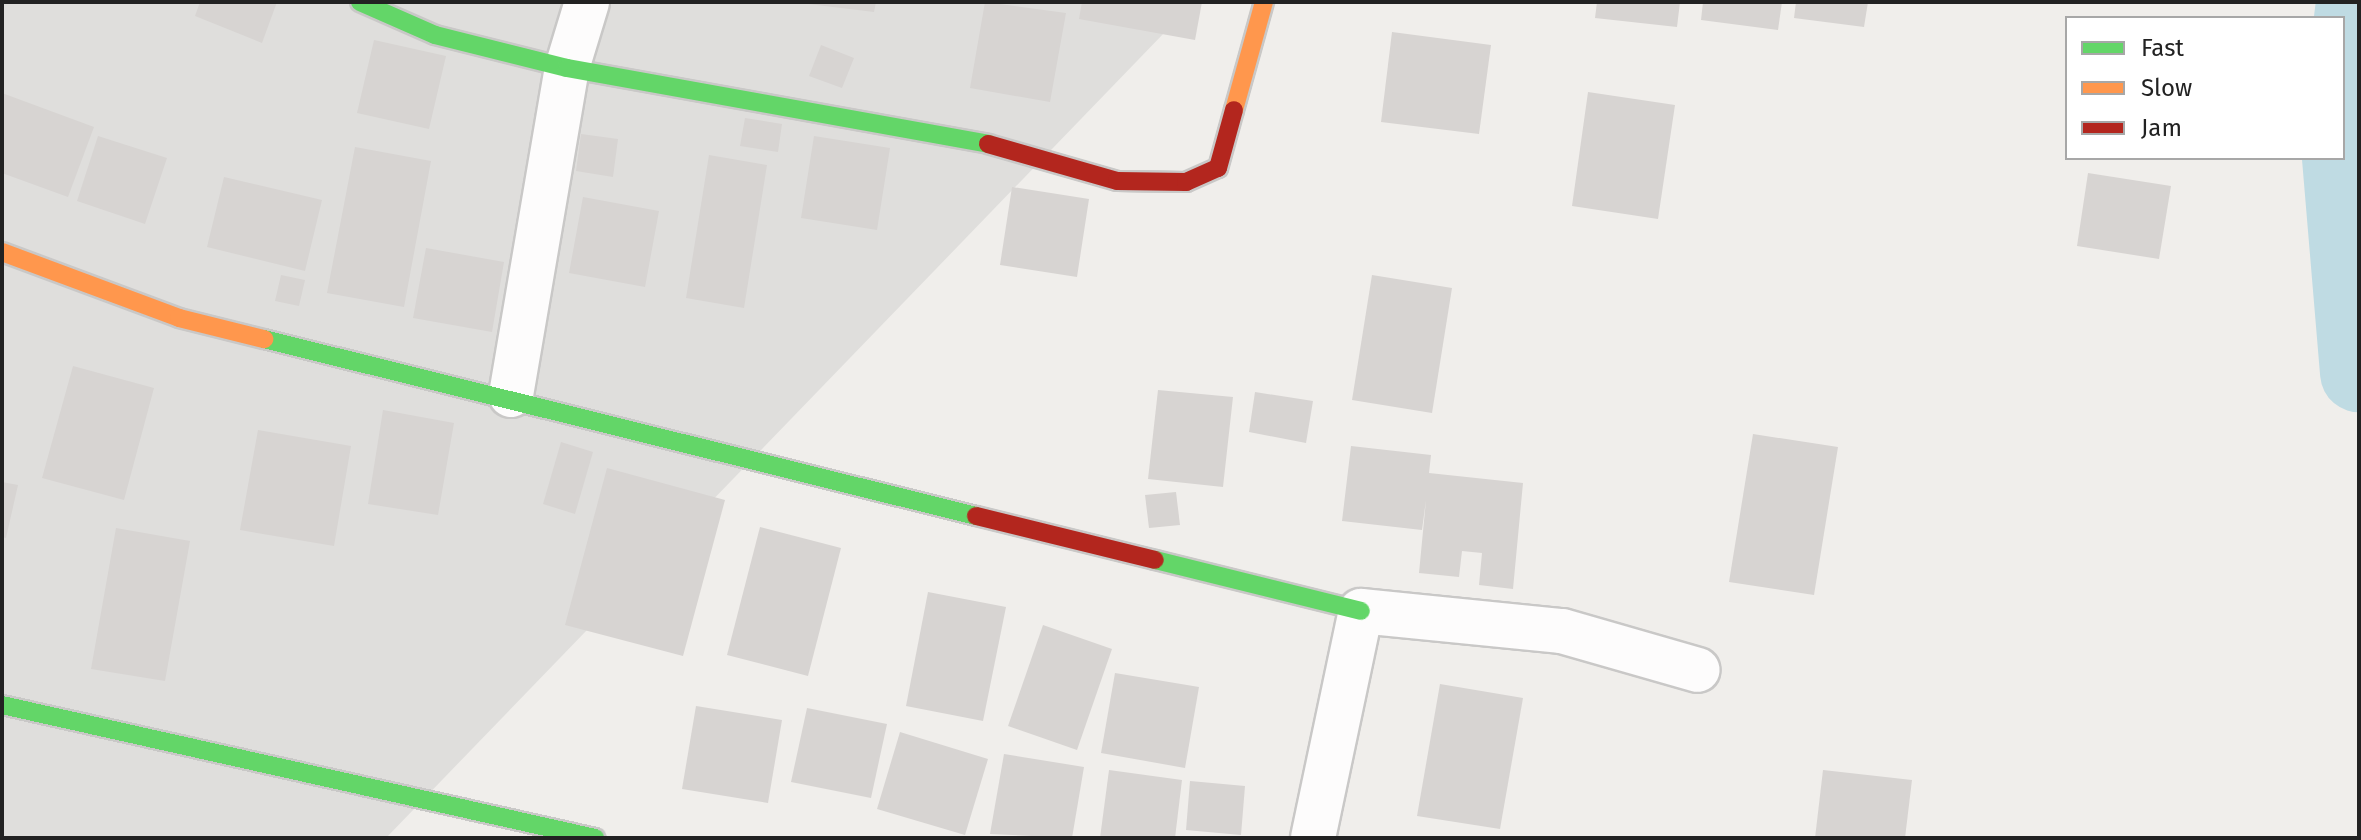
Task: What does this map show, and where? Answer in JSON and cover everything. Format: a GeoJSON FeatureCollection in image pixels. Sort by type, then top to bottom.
{"type":"FeatureCollection","features":[{"type":"Feature","properties":{"kind":"street"},"geometry":{"type":"LineString","coordinates":[[360,2],[435,35],[567,68],[958,135],[1117,181],[1186,182],[1218,168],[1264,2]]}},
{"type":"Feature","properties":{"kind":"street"},"geometry":{"type":"LineString","coordinates":[[511,395],[567,68],[587,2]]}},
{"type":"Feature","properties":{"kind":"street"},"geometry":{"type":"LineString","coordinates":[[2,252],[179,318],[511,395],[1361,611],[1562,631],[1698,670]]}},
{"type":"Feature","properties":{"kind":"street"},"geometry":{"type":"LineString","coordinates":[[1313,838],[1361,611]]}},
{"type":"Feature","properties":{"kind":"street"},"geometry":{"type":"LineString","coordinates":[[2,705],[595,838]]}},
{"type":"Feature","properties":{"kind":"shaded area"},"geometry":{"type":"Polygon","coordinates":[[[2,2],[1194,2],[386,838],[2,838],[2,2]]]}},
{"type":"Feature","properties":{"kind":"building"},"geometry":{"type":"Polygon","coordinates":[[[200,2],[277,2],[262,43],[195,16],[200,2]]]}},
{"type":"Feature","properties":{"kind":"building"},"geometry":{"type":"Polygon","coordinates":[[[792,2],[876,2],[874,12],[792,2]]]}},
{"type":"Feature","properties":{"kind":"building"},"geometry":{"type":"Polygon","coordinates":[[[985,2],[1066,13],[1050,102],[970,88],[985,2]]]}},
{"type":"Feature","properties":{"kind":"building"},"geometry":{"type":"Polygon","coordinates":[[[1082,2],[1202,2],[1195,40],[1079,19],[1082,2]]]}},
{"type":"Feature","properties":{"kind":"building"},"geometry":{"type":"Polygon","coordinates":[[[1597,2],[1680,2],[1677,27],[1595,18],[1597,2]]]}},
{"type":"Feature","properties":{"kind":"building"},"geometry":{"type":"Polygon","coordinates":[[[1703,2],[1782,2],[1778,30],[1701,20],[1703,2]]]}},
{"type":"Feature","properties":{"kind":"building"},"geometry":{"type":"Polygon","coordinates":[[[1796,2],[1868,2],[1864,27],[1794,18],[1796,2]]]}},
{"type":"Feature","properties":{"kind":"building"},"geometry":{"type":"Polygon","coordinates":[[[1392,32],[1491,45],[1479,134],[1381,122],[1392,32]]]}},
{"type":"Feature","properties":{"kind":"building"},"geometry":{"type":"Polygon","coordinates":[[[374,40],[446,56],[429,129],[357,113],[374,40]]]}},
{"type":"Feature","properties":{"kind":"building"},"geometry":{"type":"Polygon","coordinates":[[[821,45],[854,58],[842,88],[809,76],[821,45]]]}},
{"type":"Feature","properties":{"kind":"building"},"geometry":{"type":"Polygon","coordinates":[[[1588,92],[1675,105],[1658,219],[1572,206],[1588,92]]]}},
{"type":"Feature","properties":{"kind":"building"},"geometry":{"type":"Polygon","coordinates":[[[2,93],[94,127],[68,197],[2,173],[2,93]]]}},
{"type":"Feature","properties":{"kind":"building"},"geometry":{"type":"Polygon","coordinates":[[[745,118],[782,124],[778,152],[740,146],[745,118]]]}},
{"type":"Feature","properties":{"kind":"building"},"geometry":{"type":"Polygon","coordinates":[[[581,134],[618,139],[613,177],[576,171],[581,134]]]}},
{"type":"Feature","properties":{"kind":"building"},"geometry":{"type":"Polygon","coordinates":[[[98,136],[167,158],[145,224],[77,201],[98,136]]]}},
{"type":"Feature","properties":{"kind":"building"},"geometry":{"type":"Polygon","coordinates":[[[814,136],[890,148],[877,230],[801,218],[814,136]]]}},
{"type":"Feature","properties":{"kind":"building"},"geometry":{"type":"Polygon","coordinates":[[[355,147],[431,161],[404,307],[327,293],[355,147]]]}},
{"type":"Feature","properties":{"kind":"building"},"geometry":{"type":"Polygon","coordinates":[[[709,155],[767,165],[744,308],[686,298],[709,155]]]}},
{"type":"Feature","properties":{"kind":"building"},"geometry":{"type":"Polygon","coordinates":[[[2088,173],[2171,186],[2159,259],[2077,246],[2088,173]]]}},
{"type":"Feature","properties":{"kind":"building"},"geometry":{"type":"Polygon","coordinates":[[[224,177],[322,200],[305,271],[207,247],[224,177]]]}},
{"type":"Feature","properties":{"kind":"building"},"geometry":{"type":"Polygon","coordinates":[[[1012,187],[1089,199],[1077,277],[1000,265],[1012,187]]]}},
{"type":"Feature","properties":{"kind":"building"},"geometry":{"type":"Polygon","coordinates":[[[583,197],[659,211],[645,287],[569,273],[583,197]]]}},
{"type":"Feature","properties":{"kind":"building"},"geometry":{"type":"Polygon","coordinates":[[[426,248],[504,262],[492,332],[413,318],[426,248]]]}},
{"type":"Feature","properties":{"kind":"building"},"geometry":{"type":"Polygon","coordinates":[[[281,275],[305,280],[299,306],[275,301],[281,275]]]}},
{"type":"Feature","properties":{"kind":"building"},"geometry":{"type":"Polygon","coordinates":[[[1372,275],[1452,288],[1432,413],[1352,400],[1372,275]]]}},
{"type":"Feature","properties":{"kind":"building"},"geometry":{"type":"Polygon","coordinates":[[[73,366],[154,388],[124,500],[42,478],[73,366]]]}},
{"type":"Feature","properties":{"kind":"building"},"geometry":{"type":"Polygon","coordinates":[[[1158,390],[1233,397],[1223,487],[1148,479],[1158,390]]]}},
{"type":"Feature","properties":{"kind":"building"},"geometry":{"type":"Polygon","coordinates":[[[1255,392],[1313,401],[1306,443],[1249,432],[1255,392]]]}},
{"type":"Feature","properties":{"kind":"building"},"geometry":{"type":"Polygon","coordinates":[[[383,410],[454,423],[438,515],[368,504],[383,410]]]}},
{"type":"Feature","properties":{"kind":"building"},"geometry":{"type":"Polygon","coordinates":[[[258,430],[351,446],[334,546],[240,530],[258,430]]]}},
{"type":"Feature","properties":{"kind":"building"},"geometry":{"type":"Polygon","coordinates":[[[1753,434],[1838,447],[1814,595],[1729,582],[1753,434]]]}},
{"type":"Feature","properties":{"kind":"building"},"geometry":{"type":"Polygon","coordinates":[[[561,442],[593,452],[575,514],[543,504],[561,442]]]}},
{"type":"Feature","properties":{"kind":"building"},"geometry":{"type":"Polygon","coordinates":[[[1351,446],[1431,455],[1429,473],[1523,483],[1513,589],[1479,585],[1482,553],[1462,551],[1459,577],[1419,573],[1426,500],[1422,530],[1342,521],[1351,446]]]}},
{"type":"Feature","properties":{"kind":"building"},"geometry":{"type":"Polygon","coordinates":[[[607,468],[725,500],[683,656],[565,625],[607,468]]]}},
{"type":"Feature","properties":{"kind":"building"},"geometry":{"type":"Polygon","coordinates":[[[2,482],[18,485],[6,538],[2,537],[2,482]]]}},
{"type":"Feature","properties":{"kind":"building"},"geometry":{"type":"Polygon","coordinates":[[[1176,492],[1180,525],[1149,528],[1145,495],[1176,492]]]}},
{"type":"Feature","properties":{"kind":"building"},"geometry":{"type":"Polygon","coordinates":[[[760,527],[841,548],[808,676],[727,655],[760,527]]]}},
{"type":"Feature","properties":{"kind":"building"},"geometry":{"type":"Polygon","coordinates":[[[116,528],[190,541],[165,681],[91,669],[116,528]]]}},
{"type":"Feature","properties":{"kind":"building"},"geometry":{"type":"Polygon","coordinates":[[[928,592],[1006,607],[983,721],[906,706],[928,592]]]}},
{"type":"Feature","properties":{"kind":"building"},"geometry":{"type":"Polygon","coordinates":[[[1043,625],[1112,649],[1077,750],[1008,726],[1043,625]]]}},
{"type":"Feature","properties":{"kind":"building"},"geometry":{"type":"Polygon","coordinates":[[[1115,673],[1199,687],[1185,768],[1101,753],[1115,673]]]}},
{"type":"Feature","properties":{"kind":"building"},"geometry":{"type":"Polygon","coordinates":[[[1440,684],[1523,698],[1500,829],[1417,816],[1440,684]]]}},
{"type":"Feature","properties":{"kind":"building"},"geometry":{"type":"Polygon","coordinates":[[[696,706],[782,720],[768,803],[682,789],[696,706]]]}},
{"type":"Feature","properties":{"kind":"building"},"geometry":{"type":"Polygon","coordinates":[[[807,708],[887,724],[871,798],[791,782],[807,708]]]}},
{"type":"Feature","properties":{"kind":"building"},"geometry":{"type":"Polygon","coordinates":[[[900,732],[988,759],[965,835],[877,809],[900,732]]]}},
{"type":"Feature","properties":{"kind":"building"},"geometry":{"type":"Polygon","coordinates":[[[1004,754],[1084,767],[1072,838],[990,834],[1004,754]]]}},
{"type":"Feature","properties":{"kind":"building"},"geometry":{"type":"Polygon","coordinates":[[[1109,770],[1182,780],[1175,838],[1100,838],[1109,770]]]}},
{"type":"Feature","properties":{"kind":"building"},"geometry":{"type":"Polygon","coordinates":[[[1823,770],[1912,780],[1905,838],[1815,838],[1823,770]]]}},
{"type":"Feature","properties":{"kind":"building"},"geometry":{"type":"Polygon","coordinates":[[[1190,781],[1245,786],[1241,835],[1186,830],[1190,781]]]}},
{"type":"Feature","properties":{"kind":"waterway"},"geometry":{"type":"LineString","coordinates":[[2345,84],[2355,2]]}},
{"type":"Feature","properties":{"kind":"waterway"},"geometry":{"type":"LineString","coordinates":[[2341,160],[2359,373]]}},
{"type":"Feature","properties":{"kind":"traffic: fast"},"geometry":{"type":"LineString","coordinates":[[360,2],[435,35],[567,68],[988,144]]}},
{"type":"Feature","properties":{"kind":"traffic: fast"},"geometry":{"type":"LineString","coordinates":[[264,339],[976,516]]}},
{"type":"Feature","properties":{"kind":"traffic: fast"},"geometry":{"type":"LineString","coordinates":[[1155,560],[1361,611]]}},
{"type":"Feature","properties":{"kind":"traffic: fast"},"geometry":{"type":"LineString","coordinates":[[2,705],[595,838]]}},
{"type":"Feature","properties":{"kind":"traffic: slow"},"geometry":{"type":"LineString","coordinates":[[1234,110],[1264,2]]}},
{"type":"Feature","properties":{"kind":"traffic: slow"},"geometry":{"type":"LineString","coordinates":[[2,252],[179,318],[264,339]]}},
{"type":"Feature","properties":{"kind":"traffic: jam"},"geometry":{"type":"LineString","coordinates":[[988,144],[1117,181],[1186,182],[1218,168],[1234,110]]}},
{"type":"Feature","properties":{"kind":"traffic: jam"},"geometry":{"type":"LineString","coordinates":[[976,516],[1155,560]]}}]}
